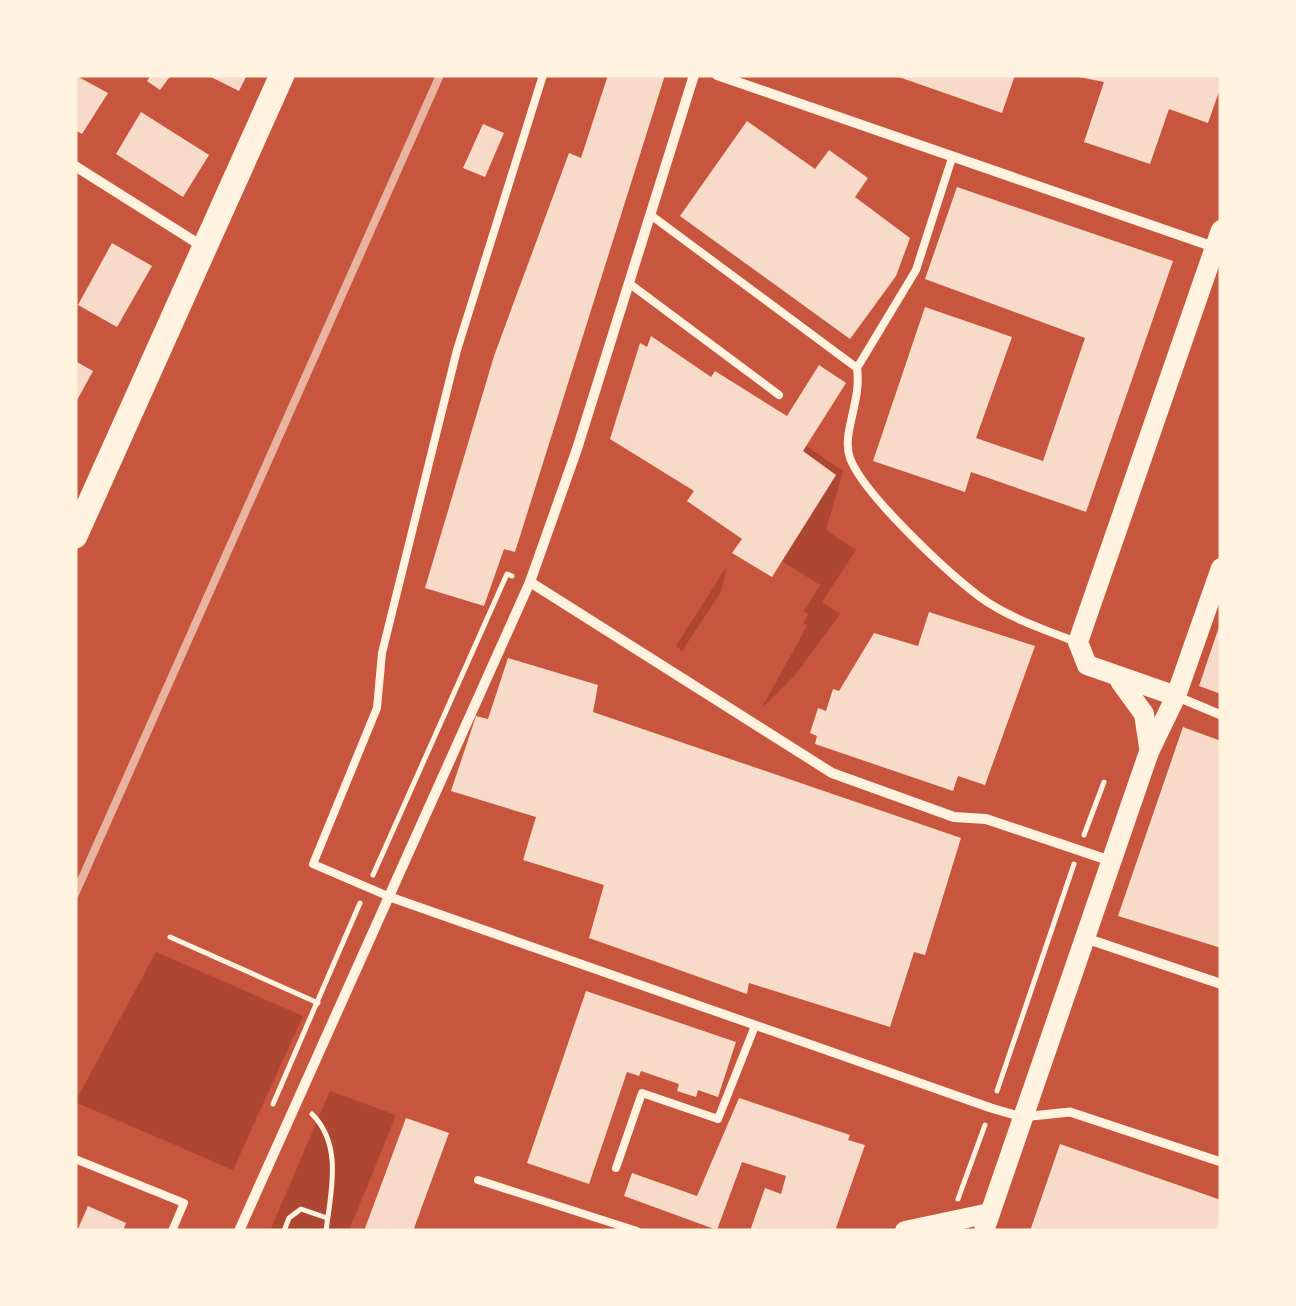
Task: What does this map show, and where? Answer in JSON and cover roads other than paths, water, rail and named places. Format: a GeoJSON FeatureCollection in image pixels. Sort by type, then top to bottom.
{"type":"FeatureCollection","features":[{"type":"Feature","properties":{"kind":"main road"},"geometry":{"type":"LineString","coordinates":[[77,524],[282,75]]}},
{"type":"Feature","properties":{"kind":"main road"},"geometry":{"type":"LineString","coordinates":[[1176,696],[1086,665],[1078,642],[1219,242]]}},
{"type":"Feature","properties":{"kind":"main road"},"geometry":{"type":"LineString","coordinates":[[905,1231],[987,1222],[1149,752],[1176,696],[1221,568]]}},
{"type":"Feature","properties":{"kind":"main road"},"geometry":{"type":"LineString","coordinates":[[1114,676],[1144,714],[1149,752]]}},
{"type":"Feature","properties":{"kind":"street"},"geometry":{"type":"LineString","coordinates":[[239,1231],[530,582],[652,216],[694,75]]}},
{"type":"Feature","properties":{"kind":"street"},"geometry":{"type":"LineString","coordinates":[[717,75],[952,158],[1219,242]]}},
{"type":"Feature","properties":{"kind":"street"},"geometry":{"type":"LineString","coordinates":[[75,166],[205,248]]}},
{"type":"Feature","properties":{"kind":"street"},"geometry":{"type":"LineString","coordinates":[[530,582],[812,761],[864,786],[954,817],[986,819],[1111,861]]}},
{"type":"Feature","properties":{"kind":"street"},"geometry":{"type":"LineString","coordinates":[[1176,696],[1221,714]]}},
{"type":"Feature","properties":{"kind":"street"},"geometry":{"type":"LineString","coordinates":[[390,897],[991,1108],[1022,1117],[1070,1112],[1221,1162]]}},
{"type":"Feature","properties":{"kind":"street"},"geometry":{"type":"LineString","coordinates":[[1084,938],[1221,984]]}},
{"type":"Feature","properties":{"kind":"lane"},"geometry":{"type":"LineString","coordinates":[[390,897],[312,864],[378,708],[382,653],[457,350],[543,75]]}},
{"type":"Feature","properties":{"kind":"lane"},"geometry":{"type":"LineString","coordinates":[[952,158],[916,270],[858,368],[861,392],[847,440],[848,450],[884,507],[981,598],[1078,642]]}},
{"type":"Feature","properties":{"kind":"lane"},"geometry":{"type":"LineString","coordinates":[[652,216],[858,368]]}},
{"type":"Feature","properties":{"kind":"lane"},"geometry":{"type":"LineString","coordinates":[[630,284],[779,395]]}},
{"type":"Feature","properties":{"kind":"lane"},"geometry":{"type":"LineString","coordinates":[[616,1168],[642,1093],[718,1119],[755,1026]]}},
{"type":"Feature","properties":{"kind":"lane"},"geometry":{"type":"LineString","coordinates":[[75,1159],[184,1203],[176,1230]]}},
{"type":"Feature","properties":{"kind":"lane"},"geometry":{"type":"LineString","coordinates":[[478,1180],[637,1231]]}},
{"type":"Feature","properties":{"kind":"railway"},"geometry":{"type":"LineString","coordinates":[[75,894],[440,75]]}}]}
